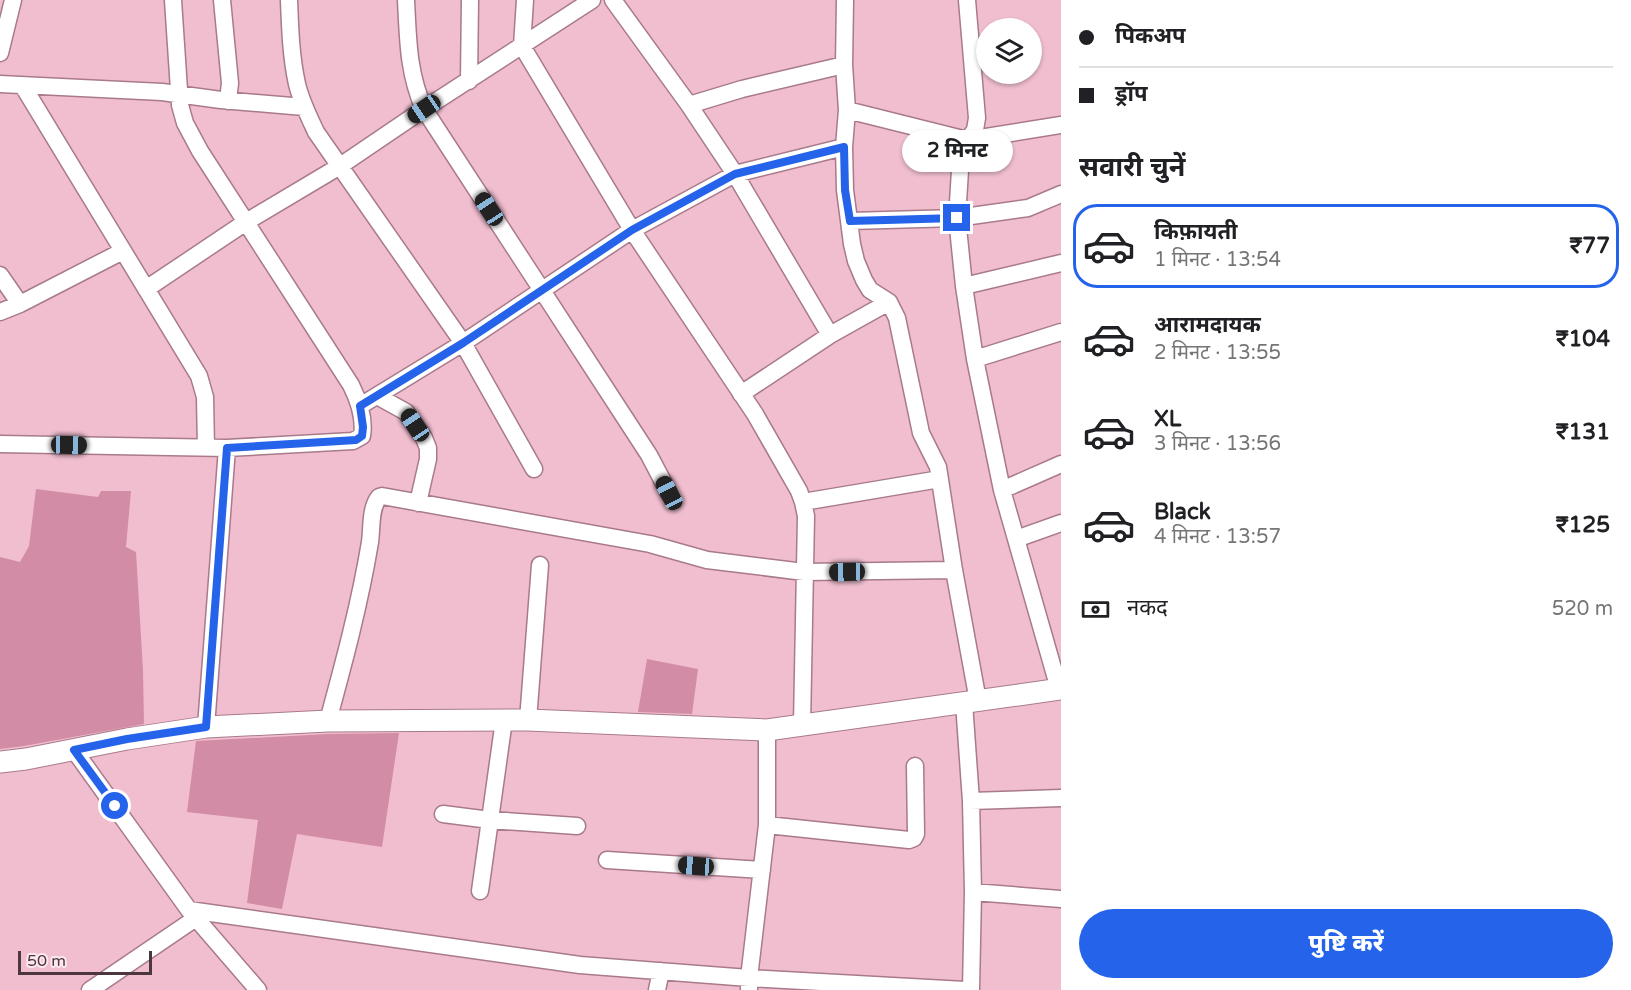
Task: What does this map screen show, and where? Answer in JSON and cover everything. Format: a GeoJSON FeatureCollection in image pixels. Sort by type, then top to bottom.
{"type":"FeatureCollection","features":[{"type":"Feature","properties":{"kind":"street"},"geometry":{"type":"LineString","coordinates":[[0,53],[14,0]]}},
{"type":"Feature","properties":{"kind":"street"},"geometry":{"type":"LineString","coordinates":[[0,444],[227,448],[356,440],[362,436],[360,406],[351,385],[185,123],[178,93],[173,0]]}},
{"type":"Feature","properties":{"kind":"street"},"geometry":{"type":"LineString","coordinates":[[222,0],[230,83],[228,101]]}},
{"type":"Feature","properties":{"kind":"street"},"geometry":{"type":"LineString","coordinates":[[289,0],[291,42],[297,84],[304,107],[316,132],[463,343],[534,469]]}},
{"type":"Feature","properties":{"kind":"street"},"geometry":{"type":"LineString","coordinates":[[406,0],[412,74],[424,109],[649,455],[669,493]]}},
{"type":"Feature","properties":{"kind":"street"},"geometry":{"type":"LineString","coordinates":[[469,81],[470,0]]}},
{"type":"Feature","properties":{"kind":"street"},"geometry":{"type":"LineString","coordinates":[[525,0],[522,46],[632,230],[760,423],[799,491],[806,516],[802,725]]}},
{"type":"Feature","properties":{"kind":"street"},"geometry":{"type":"LineString","coordinates":[[146,289],[246,222],[340,166],[522,46],[569,7],[592,0]]}},
{"type":"Feature","properties":{"kind":"street"},"geometry":{"type":"LineString","coordinates":[[613,0],[689,105],[735,174],[830,335]]}},
{"type":"Feature","properties":{"kind":"street"},"geometry":{"type":"LineString","coordinates":[[844,0],[847,110],[844,147],[845,190],[856,261],[870,290],[889,302],[897,318],[921,433],[938,467],[971,702],[973,892],[971,990]]}},
{"type":"Feature","properties":{"kind":"street"},"geometry":{"type":"LineString","coordinates":[[0,762],[206,727],[328,721],[528,720],[767,730],[1060,689],[1002,490],[975,359],[964,286],[957,218],[961,155],[975,130],[977,118],[968,0]]}},
{"type":"Feature","properties":{"kind":"street"},"geometry":{"type":"LineString","coordinates":[[689,105],[742,89],[844,65]]}},
{"type":"Feature","properties":{"kind":"street"},"geometry":{"type":"LineString","coordinates":[[0,84],[178,93],[228,101],[304,107]]}},
{"type":"Feature","properties":{"kind":"street"},"geometry":{"type":"LineString","coordinates":[[23,86],[193,366],[203,386],[205,397],[206,448]]}},
{"type":"Feature","properties":{"kind":"street"},"geometry":{"type":"LineString","coordinates":[[847,110],[968,140],[1061,125]]}},
{"type":"Feature","properties":{"kind":"street"},"geometry":{"type":"LineString","coordinates":[[360,406],[463,343],[632,230],[735,174],[844,147]]}},
{"type":"Feature","properties":{"kind":"street"},"geometry":{"type":"LineString","coordinates":[[850,221],[957,218],[1028,208],[1061,194]]}},
{"type":"Feature","properties":{"kind":"street"},"geometry":{"type":"LineString","coordinates":[[0,312],[21,304],[123,251]]}},
{"type":"Feature","properties":{"kind":"street"},"geometry":{"type":"LineString","coordinates":[[964,286],[1061,263]]}},
{"type":"Feature","properties":{"kind":"street"},"geometry":{"type":"LineString","coordinates":[[0,274],[21,304]]}},
{"type":"Feature","properties":{"kind":"street"},"geometry":{"type":"LineString","coordinates":[[741,394],[830,335],[889,302]]}},
{"type":"Feature","properties":{"kind":"street"},"geometry":{"type":"LineString","coordinates":[[975,359],[1061,332]]}},
{"type":"Feature","properties":{"kind":"street"},"geometry":{"type":"LineString","coordinates":[[377,396],[406,412],[428,448],[428,459],[418,503]]}},
{"type":"Feature","properties":{"kind":"street"},"geometry":{"type":"LineString","coordinates":[[206,727],[227,448]]}},
{"type":"Feature","properties":{"kind":"street"},"geometry":{"type":"LineString","coordinates":[[1002,490],[1061,464]]}},
{"type":"Feature","properties":{"kind":"street"},"geometry":{"type":"LineString","coordinates":[[803,502],[940,479]]}},
{"type":"Feature","properties":{"kind":"street"},"geometry":{"type":"LineString","coordinates":[[328,721],[351,638],[370,542],[374,504],[382,496],[650,544],[707,560],[804,572],[954,570]]}},
{"type":"Feature","properties":{"kind":"street"},"geometry":{"type":"LineString","coordinates":[[1016,539],[1061,523]]}},
{"type":"Feature","properties":{"kind":"street"},"geometry":{"type":"LineString","coordinates":[[528,720],[540,565]]}},
{"type":"Feature","properties":{"kind":"street"},"geometry":{"type":"LineString","coordinates":[[480,891],[504,720]]}},
{"type":"Feature","properties":{"kind":"street"},"geometry":{"type":"LineString","coordinates":[[749,984],[767,825],[767,730]]}},
{"type":"Feature","properties":{"kind":"street"},"geometry":{"type":"LineString","coordinates":[[74,750],[193,914],[258,990]]}},
{"type":"Feature","properties":{"kind":"street"},"geometry":{"type":"LineString","coordinates":[[767,825],[909,840],[916,834],[915,766]]}},
{"type":"Feature","properties":{"kind":"street"},"geometry":{"type":"LineString","coordinates":[[971,801],[1061,798]]}},
{"type":"Feature","properties":{"kind":"street"},"geometry":{"type":"LineString","coordinates":[[443,814],[577,826]]}},
{"type":"Feature","properties":{"kind":"street"},"geometry":{"type":"LineString","coordinates":[[607,860],[762,870]]}},
{"type":"Feature","properties":{"kind":"street"},"geometry":{"type":"LineString","coordinates":[[973,892],[1061,899]]}},
{"type":"Feature","properties":{"kind":"street"},"geometry":{"type":"LineString","coordinates":[[90,990],[193,914],[557,962],[661,971],[749,984],[965,990]]}},
{"type":"Feature","properties":{"kind":"street"},"geometry":{"type":"LineString","coordinates":[[657,990],[661,971]]}},
{"type":"Feature","properties":{"kind":"building"},"geometry":{"type":"Polygon","coordinates":[[[36,489],[98,497],[101,491],[131,491],[126,547],[136,552],[144,724],[0,749],[0,557],[20,562],[29,546],[36,489]]]}},
{"type":"Feature","properties":{"kind":"building"},"geometry":{"type":"Polygon","coordinates":[[[647,659],[698,669],[692,714],[638,712],[647,659]]]}},
{"type":"Feature","properties":{"kind":"building"},"geometry":{"type":"Polygon","coordinates":[[[399,733],[382,847],[297,834],[282,909],[247,903],[258,820],[187,812],[196,741],[399,733]]]}},
{"type":"Feature","properties":{"kind":"route"},"geometry":{"type":"LineString","coordinates":[[115,806],[74,750],[206,727],[227,448],[356,440],[362,436],[360,406],[463,343],[632,230],[735,174],[844,147],[845,190],[850,221],[957,218]]}}]}
